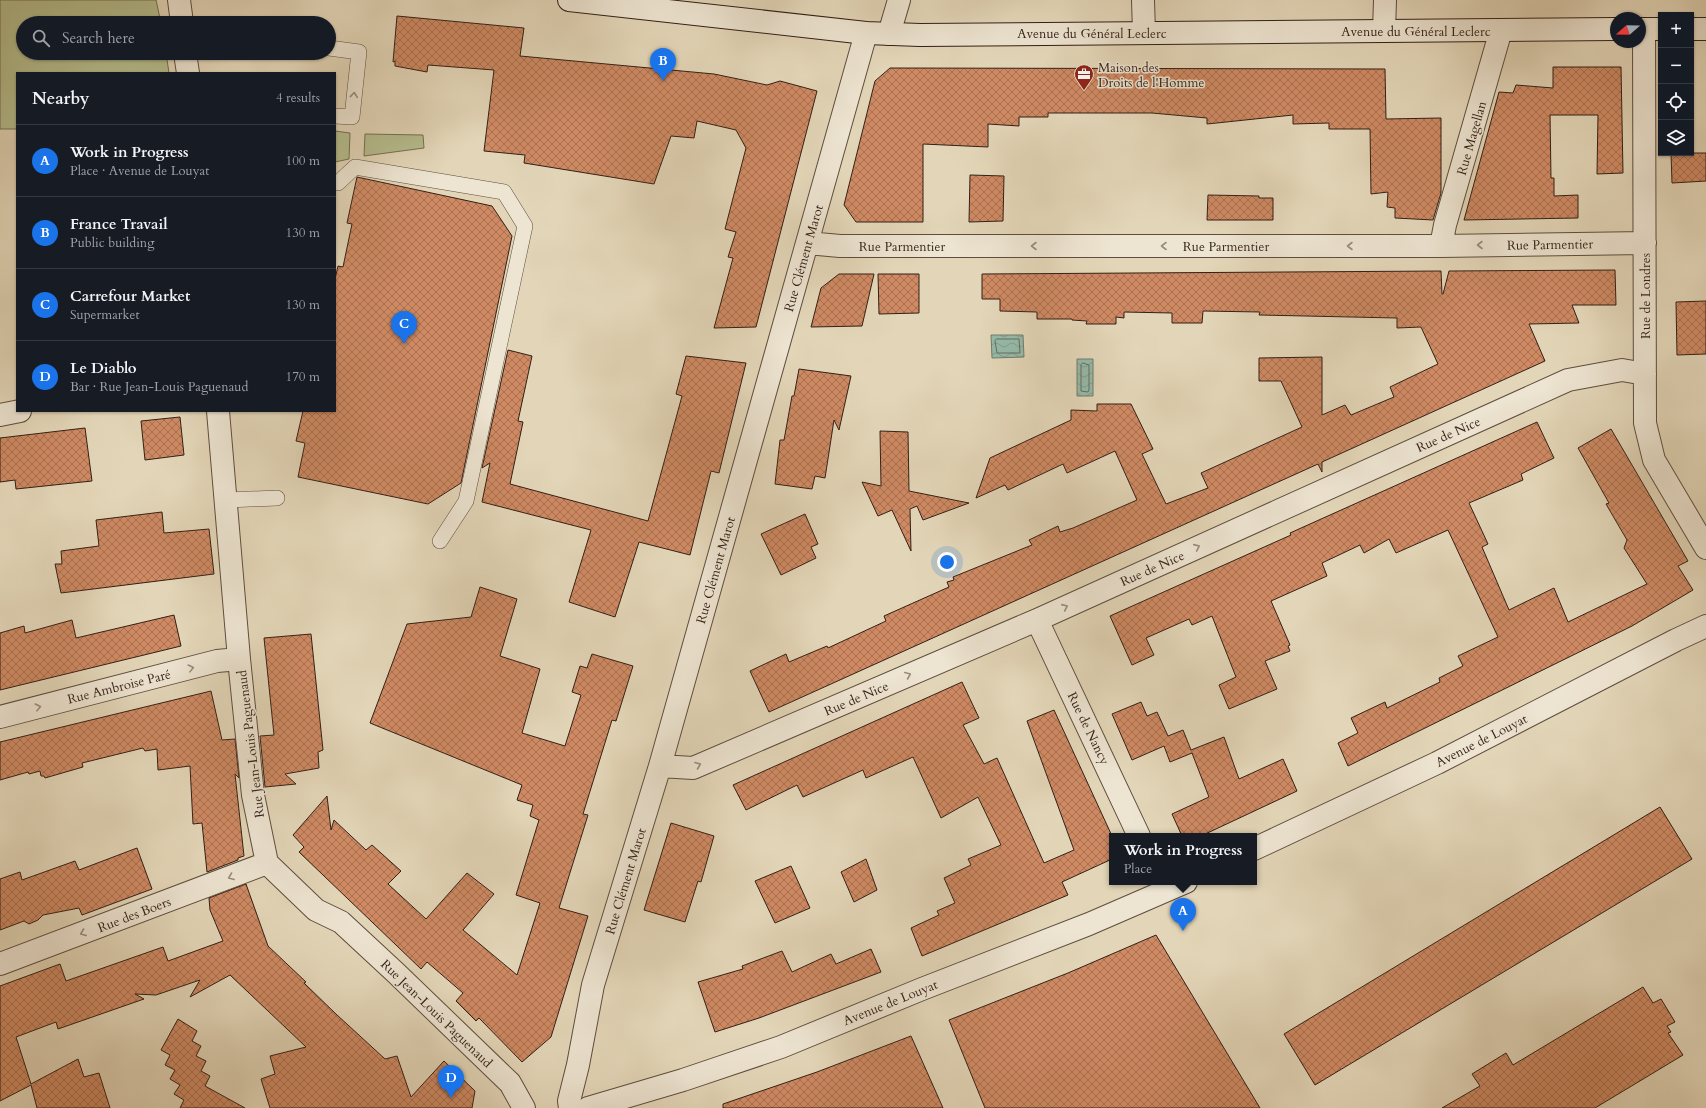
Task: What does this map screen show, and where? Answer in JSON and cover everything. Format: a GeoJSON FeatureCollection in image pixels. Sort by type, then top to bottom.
{"type":"FeatureCollection","features":[{"type":"Feature","properties":{"kind":"street"},"geometry":{"type":"LineString","coordinates":[[179,0],[181,16]]}},
{"type":"Feature","properties":{"kind":"street","name":"Avenue du Général Leclerc"},"geometry":{"type":"LineString","coordinates":[[569,0],[866,33],[920,35],[1144,32],[1610,30]]}},
{"type":"Feature","properties":{"kind":"street"},"geometry":{"type":"LineString","coordinates":[[889,34],[900,0]]}},
{"type":"Feature","properties":{"kind":"street"},"geometry":{"type":"LineString","coordinates":[[1143,0],[1144,32]]}},
{"type":"Feature","properties":{"kind":"street"},"geometry":{"type":"LineString","coordinates":[[1384,31],[1385,0]]}},
{"type":"Feature","properties":{"kind":"street"},"geometry":{"type":"LineString","coordinates":[[1694,29],[1706,28]]}},
{"type":"Feature","properties":{"kind":"street","name":"Rue de Londres"},"geometry":{"type":"LineString","coordinates":[[1648,29],[1645,243],[1645,423],[1654,460],[1706,548]]}},
{"type":"Feature","properties":{"kind":"street","name":"Rue Magellan"},"geometry":{"type":"LineString","coordinates":[[1441,246],[1445,225],[1501,30]]}},
{"type":"Feature","properties":{"kind":"street","name":"Rue Clément Marot"},"geometry":{"type":"LineString","coordinates":[[570,1108],[570,1101],[593,985],[660,766],[866,33]]}},
{"type":"Feature","properties":{"kind":"street"},"geometry":{"type":"LineString","coordinates":[[186,60],[188,72]]}},
{"type":"Feature","properties":{"kind":"street","name":"Rue Parmentier"},"geometry":{"type":"LineString","coordinates":[[807,242],[840,246],[1441,246],[1645,243]]}},
{"type":"Feature","properties":{"kind":"street","name":"Rue de Nice"},"geometry":{"type":"LineString","coordinates":[[660,766],[693,768],[1037,620],[1568,380],[1622,370],[1645,374]]}},
{"type":"Feature","properties":{"kind":"street"},"geometry":{"type":"LineString","coordinates":[[0,414],[16,412]]}},
{"type":"Feature","properties":{"kind":"street","name":"Rue Jean-Louis Paguenaud"},"geometry":{"type":"LineString","coordinates":[[218,412],[227,500],[239,659],[253,795],[268,864],[316,910],[341,922],[396,973],[510,1083],[524,1108]]}},
{"type":"Feature","properties":{"kind":"street","name":"Rue de Nancy"},"geometry":{"type":"LineString","coordinates":[[1037,620],[1138,833]]}},
{"type":"Feature","properties":{"kind":"street","name":"Avenue de Louyat"},"geometry":{"type":"LineString","coordinates":[[1257,848],[1437,763],[1706,626]]}},
{"type":"Feature","properties":{"kind":"street","name":"Rue Ambroise Paré"},"geometry":{"type":"LineString","coordinates":[[0,717],[217,662],[239,659]]}},
{"type":"Feature","properties":{"kind":"street","name":"Rue des Boers"},"geometry":{"type":"LineString","coordinates":[[0,964],[268,864]]}},
{"type":"Feature","properties":{"kind":"street","name":"Avenue de Louyat"},"geometry":{"type":"LineString","coordinates":[[588,1108],[683,1080],[781,1047],[922,989],[1088,924],[1160,887],[1170,885]]}},
{"type":"Feature","properties":{"kind":"lane"},"geometry":{"type":"LineString","coordinates":[[336,49],[359,52],[352,117],[336,116]]}},
{"type":"Feature","properties":{"kind":"lane"},"geometry":{"type":"LineString","coordinates":[[336,182],[338,183],[355,168],[504,192],[525,226],[466,501],[440,541]]}},
{"type":"Feature","properties":{"kind":"lane"},"geometry":{"type":"LineString","coordinates":[[227,500],[277,498]]}},
{"type":"Feature","properties":{"kind":"shaded area"},"geometry":{"type":"Polygon","coordinates":[[[0,0],[156,0],[159,16],[16,16],[16,60],[167,60],[169,72],[16,72],[16,129],[0,129],[0,0]]]}},
{"type":"Feature","properties":{"kind":"shaded area"},"geometry":{"type":"Polygon","coordinates":[[[336,131],[350,133],[349,159],[336,162],[336,131]]]}},
{"type":"Feature","properties":{"kind":"shaded area"},"geometry":{"type":"Polygon","coordinates":[[[365,134],[423,135],[424,148],[364,156],[365,134]]]}},
{"type":"Feature","properties":{"kind":"water"},"geometry":{"type":"Polygon","coordinates":[[[991,335],[1023,335],[1024,357],[992,358],[991,335]]]}},
{"type":"Feature","properties":{"kind":"water"},"geometry":{"type":"Polygon","coordinates":[[[1077,359],[1093,359],[1093,396],[1077,396],[1077,359]]]}},
{"type":"Feature","properties":{"kind":"building"},"geometry":{"type":"Polygon","coordinates":[[[397,16],[524,28],[520,56],[714,74],[767,85],[780,81],[817,91],[756,327],[714,328],[733,258],[728,257],[736,232],[725,229],[746,148],[736,130],[697,121],[694,138],[671,136],[654,184],[524,163],[525,155],[484,151],[494,70],[428,65],[427,72],[395,66],[395,61],[393,62],[397,16]]]}},
{"type":"Feature","properties":{"kind":"building"},"geometry":{"type":"Polygon","coordinates":[[[1553,67],[1621,67],[1623,173],[1597,174],[1598,115],[1550,115],[1551,178],[1554,178],[1554,196],[1578,195],[1578,218],[1464,220],[1499,92],[1513,93],[1516,85],[1553,88],[1553,67]]]}},
{"type":"Feature","properties":{"kind":"building"},"geometry":{"type":"Polygon","coordinates":[[[890,68],[1385,69],[1386,119],[1441,118],[1441,193],[1433,220],[1395,218],[1395,208],[1387,207],[1388,192],[1371,194],[1370,129],[1329,129],[1329,123],[1293,124],[1293,115],[1207,124],[1207,118],[1152,113],[1048,113],[1048,117],[1019,117],[1019,126],[988,124],[988,147],[923,144],[923,222],[856,222],[844,205],[875,81],[890,68]]]}},
{"type":"Feature","properties":{"kind":"building"},"geometry":{"type":"Polygon","coordinates":[[[1694,153],[1706,153],[1706,181],[1672,183],[1671,156],[1694,156],[1694,153]]]}},
{"type":"Feature","properties":{"kind":"building"},"geometry":{"type":"Polygon","coordinates":[[[970,175],[1004,176],[1003,221],[969,222],[970,175]]]}},
{"type":"Feature","properties":{"kind":"building"},"geometry":{"type":"Polygon","coordinates":[[[357,177],[492,206],[512,236],[461,483],[428,504],[298,477],[305,443],[296,441],[303,412],[336,412],[336,275],[338,266],[343,267],[352,224],[347,223],[357,177]]]}},
{"type":"Feature","properties":{"kind":"building"},"geometry":{"type":"Polygon","coordinates":[[[1208,195],[1259,196],[1259,198],[1273,198],[1273,220],[1207,220],[1208,195]]]}},
{"type":"Feature","properties":{"kind":"building"},"geometry":{"type":"Polygon","coordinates":[[[1615,270],[1616,305],[1572,305],[1579,323],[1529,324],[1545,361],[1322,462],[1322,472],[1318,464],[769,712],[750,671],[786,654],[789,662],[827,646],[828,648],[886,621],[884,616],[949,587],[947,582],[954,580],[953,577],[1032,545],[1029,540],[1058,526],[1060,532],[1073,528],[1137,500],[1115,451],[1067,473],[1063,464],[1008,490],[1005,485],[976,498],[990,458],[1071,420],[1071,410],[1097,411],[1097,404],[1131,404],[1153,449],[1142,454],[1166,504],[1208,488],[1201,473],[1302,427],[1281,381],[1259,381],[1259,358],[1322,357],[1322,415],[1345,405],[1351,415],[1394,397],[1390,387],[1438,364],[1421,327],[1397,328],[1397,318],[1259,315],[1260,312],[1203,311],[1202,323],[1172,323],[1172,313],[1124,312],[1124,318],[1116,317],[1116,324],[1086,324],[1087,321],[1072,319],[1037,319],[1037,312],[1000,311],[1000,299],[982,299],[982,274],[1441,271],[1443,294],[1449,271],[1615,270]]]}},
{"type":"Feature","properties":{"kind":"building"},"geometry":{"type":"Polygon","coordinates":[[[839,274],[874,274],[862,326],[811,327],[821,288],[839,274]]]}},
{"type":"Feature","properties":{"kind":"building"},"geometry":{"type":"Polygon","coordinates":[[[878,274],[919,274],[919,313],[879,314],[878,274]]]}},
{"type":"Feature","properties":{"kind":"building"},"geometry":{"type":"Polygon","coordinates":[[[1706,301],[1706,354],[1677,355],[1676,302],[1706,301]]]}},
{"type":"Feature","properties":{"kind":"building"},"geometry":{"type":"Polygon","coordinates":[[[508,350],[532,356],[518,421],[523,422],[510,484],[648,521],[682,396],[676,394],[686,356],[746,363],[719,473],[711,471],[690,555],[639,542],[615,617],[569,602],[591,530],[482,502],[490,463],[482,468],[508,350]]]}},
{"type":"Feature","properties":{"kind":"building"},"geometry":{"type":"Polygon","coordinates":[[[799,369],[851,376],[839,430],[834,420],[825,478],[815,476],[812,489],[775,484],[780,440],[784,440],[792,396],[794,396],[799,369]]]}},
{"type":"Feature","properties":{"kind":"building"},"geometry":{"type":"Polygon","coordinates":[[[180,417],[184,455],[145,460],[141,421],[180,417]]]}},
{"type":"Feature","properties":{"kind":"building"},"geometry":{"type":"Polygon","coordinates":[[[1537,422],[1554,458],[1521,474],[1523,480],[1469,503],[1488,544],[1482,547],[1509,610],[1554,588],[1568,622],[1647,584],[1624,548],[1627,540],[1606,504],[1609,503],[1578,448],[1611,429],[1688,561],[1678,566],[1693,590],[1632,626],[1348,766],[1338,743],[1358,733],[1351,718],[1385,702],[1387,708],[1440,682],[1439,678],[1463,666],[1458,656],[1498,637],[1448,530],[1396,553],[1389,539],[1364,553],[1360,545],[1322,563],[1327,576],[1271,601],[1290,645],[1288,646],[1290,651],[1265,661],[1277,689],[1229,709],[1219,685],[1236,677],[1212,616],[1192,625],[1189,619],[1146,638],[1154,655],[1132,665],[1110,616],[1537,422]]]}},
{"type":"Feature","properties":{"kind":"building"},"geometry":{"type":"Polygon","coordinates":[[[85,428],[92,481],[16,489],[15,480],[0,482],[0,438],[85,428]]]}},
{"type":"Feature","properties":{"kind":"building"},"geometry":{"type":"Polygon","coordinates":[[[880,431],[908,432],[909,491],[969,503],[923,520],[917,506],[910,509],[911,551],[892,510],[878,516],[862,482],[881,486],[880,431]]]}},
{"type":"Feature","properties":{"kind":"building"},"geometry":{"type":"Polygon","coordinates":[[[162,512],[164,533],[209,529],[214,574],[61,593],[55,564],[62,564],[61,551],[99,546],[96,520],[162,512]]]}},
{"type":"Feature","properties":{"kind":"building"},"geometry":{"type":"Polygon","coordinates":[[[805,514],[818,544],[811,547],[816,558],[781,575],[761,534],[805,514]]]}},
{"type":"Feature","properties":{"kind":"building"},"geometry":{"type":"Polygon","coordinates":[[[480,587],[517,599],[500,656],[540,669],[522,733],[565,746],[581,695],[572,692],[580,666],[587,668],[592,654],[633,666],[616,721],[612,720],[583,814],[588,815],[559,908],[588,916],[551,1037],[522,1062],[479,1018],[476,1021],[456,1001],[463,993],[427,962],[421,969],[299,852],[304,847],[293,835],[327,796],[331,830],[334,820],[366,850],[372,845],[401,871],[388,884],[426,919],[467,873],[494,894],[463,930],[517,975],[540,903],[516,895],[539,820],[530,816],[533,805],[517,800],[522,785],[370,723],[407,624],[471,617],[480,587]]]}},
{"type":"Feature","properties":{"kind":"building"},"geometry":{"type":"Polygon","coordinates":[[[174,615],[181,646],[0,690],[0,633],[24,626],[25,633],[72,620],[76,638],[174,615]]]}},
{"type":"Feature","properties":{"kind":"building"},"geometry":{"type":"Polygon","coordinates":[[[311,634],[323,750],[318,752],[319,768],[285,774],[296,784],[265,787],[260,736],[274,735],[264,638],[311,634]]]}},
{"type":"Feature","properties":{"kind":"building"},"geometry":{"type":"Polygon","coordinates":[[[962,682],[979,718],[963,725],[984,764],[997,758],[1044,863],[1074,850],[1027,721],[1054,710],[1111,833],[1109,833],[1109,860],[1062,882],[1068,895],[922,956],[911,928],[939,915],[937,911],[955,903],[944,878],[971,865],[968,859],[1001,845],[978,797],[941,818],[913,757],[866,778],[863,770],[803,797],[797,785],[746,810],[733,785],[962,682]]]}},
{"type":"Feature","properties":{"kind":"building"},"geometry":{"type":"Polygon","coordinates":[[[211,691],[222,740],[235,739],[239,778],[235,774],[244,856],[238,858],[238,860],[207,872],[202,823],[193,824],[190,766],[158,770],[157,749],[145,751],[143,748],[82,763],[83,767],[45,778],[44,776],[41,776],[40,771],[29,774],[28,772],[0,780],[0,742],[211,691]]]}},
{"type":"Feature","properties":{"kind":"building"},"geometry":{"type":"Polygon","coordinates":[[[1141,702],[1147,716],[1157,712],[1168,736],[1183,730],[1191,750],[1224,737],[1239,779],[1283,759],[1297,791],[1207,833],[1181,833],[1172,814],[1209,797],[1192,753],[1170,762],[1164,746],[1132,760],[1112,714],[1141,702]]]}},
{"type":"Feature","properties":{"kind":"building"},"geometry":{"type":"Polygon","coordinates":[[[1660,807],[1692,859],[1315,1085],[1284,1034],[1660,807]]]}},
{"type":"Feature","properties":{"kind":"building"},"geometry":{"type":"Polygon","coordinates":[[[671,823],[714,836],[701,882],[698,881],[685,922],[644,910],[671,823]]]}},
{"type":"Feature","properties":{"kind":"building"},"geometry":{"type":"Polygon","coordinates":[[[137,848],[152,889],[82,915],[79,908],[43,915],[38,920],[29,924],[24,921],[0,930],[0,879],[20,872],[22,880],[75,861],[79,870],[137,848]]]}},
{"type":"Feature","properties":{"kind":"building"},"geometry":{"type":"Polygon","coordinates":[[[866,859],[877,890],[854,902],[841,872],[866,859]]]}},
{"type":"Feature","properties":{"kind":"building"},"geometry":{"type":"Polygon","coordinates":[[[791,866],[810,908],[775,923],[755,881],[791,866]]]}},
{"type":"Feature","properties":{"kind":"building"},"geometry":{"type":"Polygon","coordinates":[[[246,884],[268,946],[306,982],[304,983],[336,1014],[385,1059],[397,1056],[411,1097],[444,1061],[475,1091],[472,1108],[270,1108],[261,1079],[275,1074],[270,1056],[306,1047],[230,975],[190,997],[200,980],[156,995],[135,994],[144,999],[58,1029],[56,1022],[16,1037],[31,1084],[78,1059],[84,1077],[99,1073],[110,1108],[37,1108],[31,1085],[0,1101],[0,986],[60,964],[66,981],[163,947],[168,961],[223,941],[210,910],[209,898],[246,884]]]}},
{"type":"Feature","properties":{"kind":"building"},"geometry":{"type":"Polygon","coordinates":[[[1156,935],[1260,1108],[985,1108],[949,1020],[1068,973],[1156,935]]]}},
{"type":"Feature","properties":{"kind":"building"},"geometry":{"type":"Polygon","coordinates":[[[871,949],[881,972],[759,1018],[715,1032],[698,982],[743,969],[742,966],[782,951],[792,972],[831,954],[836,964],[871,949]]]}},
{"type":"Feature","properties":{"kind":"building"},"geometry":{"type":"Polygon","coordinates":[[[1643,987],[1653,1003],[1661,999],[1675,1022],[1667,1026],[1671,1032],[1668,1033],[1683,1055],[1595,1108],[1442,1108],[1480,1086],[1472,1074],[1506,1053],[1513,1065],[1643,987]]]}},
{"type":"Feature","properties":{"kind":"building"},"geometry":{"type":"Polygon","coordinates":[[[178,1019],[197,1031],[192,1041],[201,1046],[196,1056],[206,1061],[201,1071],[210,1076],[205,1086],[245,1108],[180,1108],[184,1100],[174,1094],[180,1085],[170,1079],[175,1070],[165,1065],[170,1055],[161,1050],[178,1019]]]}},
{"type":"Feature","properties":{"kind":"building"},"geometry":{"type":"Polygon","coordinates":[[[911,1036],[943,1108],[723,1108],[723,1104],[817,1072],[911,1036]]]}},
{"type":"Feature","properties":{"kind":"place","name":"France Travail"},"geometry":{"type":"Point","coordinates":[663,81]}},
{"type":"Feature","properties":{"kind":"place","name":"Maison des Droits de l'Homme"},"geometry":{"type":"Point","coordinates":[1084,91]}},
{"type":"Feature","properties":{"kind":"place","name":"Carrefour Market"},"geometry":{"type":"Point","coordinates":[404,344]}},
{"type":"Feature","properties":{"kind":"place","name":"Work in Progress"},"geometry":{"type":"Point","coordinates":[1183,931]}},
{"type":"Feature","properties":{"kind":"place","name":"Le Diablo"},"geometry":{"type":"Point","coordinates":[451,1098]}}]}
